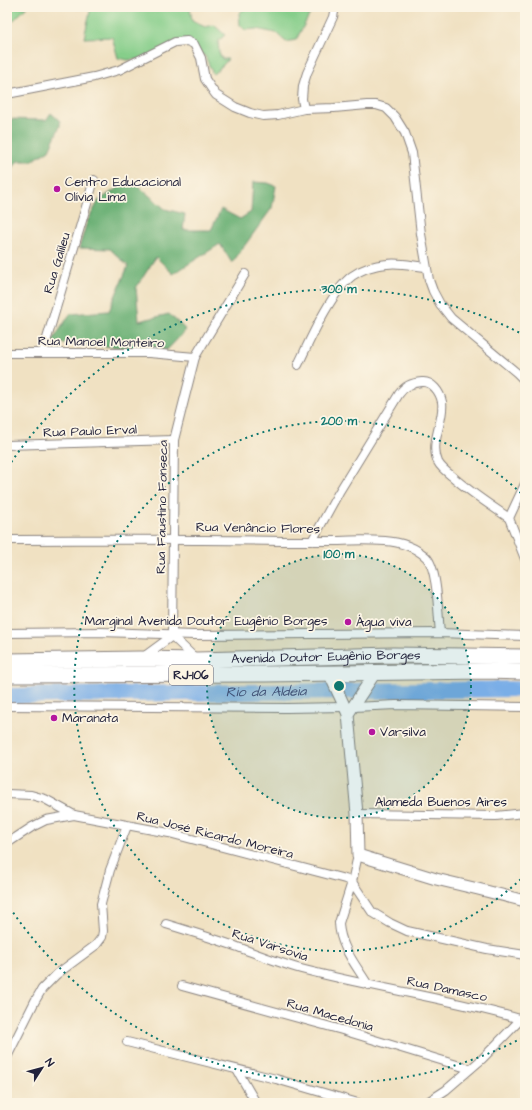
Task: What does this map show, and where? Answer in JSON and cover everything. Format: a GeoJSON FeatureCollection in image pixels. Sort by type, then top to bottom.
{"type":"FeatureCollection","features":[{"type":"Feature","properties":{"kind":"highway","name":"Avenida Doutor Eugênio Borges"},"geometry":{"type":"LineString","coordinates":[[7,661],[140,659],[197,660],[393,655],[525,657]]}},
{"type":"Feature","properties":{"kind":"highway","name":"Avenida Doutor Eugênio Borges"},"geometry":{"type":"LineString","coordinates":[[7,675],[265,674],[331,678],[371,678],[525,672]]}},
{"type":"Feature","properties":{"kind":"street"},"geometry":{"type":"LineString","coordinates":[[304,109],[302,99],[303,86],[307,73],[333,17],[335,7]]}},
{"type":"Feature","properties":{"kind":"street"},"geometry":{"type":"LineString","coordinates":[[7,94],[118,70],[175,42],[187,41],[194,44],[202,58],[205,79],[208,86],[216,94],[235,107],[250,113],[263,116],[278,115],[304,109],[367,105],[376,105],[386,108],[395,116],[405,133],[412,153],[426,267],[433,291],[440,304],[451,318],[525,381]]}},
{"type":"Feature","properties":{"kind":"street","name":"Rua Galileu"},"geometry":{"type":"LineString","coordinates":[[43,352],[94,180]]}},
{"type":"Feature","properties":{"kind":"street"},"geometry":{"type":"LineString","coordinates":[[298,365],[329,304],[352,276],[363,270],[389,263],[426,267]]}},
{"type":"Feature","properties":{"kind":"street","name":"Rua Faustino Fonseca"},"geometry":{"type":"LineString","coordinates":[[171,635],[174,440],[195,357],[245,274]]}},
{"type":"Feature","properties":{"kind":"street","name":"Rua Manoel Monteiro"},"geometry":{"type":"LineString","coordinates":[[7,353],[149,353],[195,357]]}},
{"type":"Feature","properties":{"kind":"street"},"geometry":{"type":"LineString","coordinates":[[312,541],[343,486],[399,394],[404,388],[418,382],[425,382],[436,388],[442,402],[435,443],[438,461],[445,470],[461,484],[510,518],[525,559]]}},
{"type":"Feature","properties":{"kind":"street","name":"Rua Paulo Erval"},"geometry":{"type":"LineString","coordinates":[[7,446],[174,440]]}},
{"type":"Feature","properties":{"kind":"street"},"geometry":{"type":"LineString","coordinates":[[510,518],[525,484]]}},
{"type":"Feature","properties":{"kind":"street","name":"Rua Venâncio Flores"},"geometry":{"type":"LineString","coordinates":[[7,540],[365,540],[403,544],[418,551],[428,558],[432,567],[436,581],[440,633]]}},
{"type":"Feature","properties":{"kind":"street","name":"Marginal Avenida Doutor Eugênio Borges"},"geometry":{"type":"LineString","coordinates":[[7,633],[101,632],[171,635],[440,633],[525,636]]}},
{"type":"Feature","properties":{"kind":"street"},"geometry":{"type":"LineString","coordinates":[[140,659],[171,635],[197,660]]}},
{"type":"Feature","properties":{"kind":"street","name":"Avenida Doutor Eugênio Borges"},"geometry":{"type":"LineString","coordinates":[[331,678],[350,706],[358,855]]}},
{"type":"Feature","properties":{"kind":"street"},"geometry":{"type":"LineString","coordinates":[[350,706],[371,678]]}},
{"type":"Feature","properties":{"kind":"street"},"geometry":{"type":"LineString","coordinates":[[7,706],[287,708],[350,706],[525,707]]}},
{"type":"Feature","properties":{"kind":"street"},"geometry":{"type":"LineString","coordinates":[[7,794],[31,795],[45,799],[74,815],[127,826]]}},
{"type":"Feature","properties":{"kind":"street","name":"Alameda Buenos Aires"},"geometry":{"type":"LineString","coordinates":[[357,814],[496,816],[525,813]]}},
{"type":"Feature","properties":{"kind":"street"},"geometry":{"type":"LineString","coordinates":[[7,844],[32,827],[46,820],[74,815]]}},
{"type":"Feature","properties":{"kind":"street","name":"Rua José Ricardo Moreira"},"geometry":{"type":"LineString","coordinates":[[7,1057],[42,989],[57,974],[96,945],[102,937],[101,904],[110,870],[127,826],[168,833],[352,882]]}},
{"type":"Feature","properties":{"kind":"street"},"geometry":{"type":"LineString","coordinates":[[368,985],[348,954],[339,930],[339,923],[352,882],[358,855],[436,879],[525,901]]}},
{"type":"Feature","properties":{"kind":"street"},"geometry":{"type":"LineString","coordinates":[[352,882],[372,912],[407,931],[487,949],[525,955]]}},
{"type":"Feature","properties":{"kind":"street","name":"Rua Varsovia"},"geometry":{"type":"LineString","coordinates":[[166,924],[301,969],[368,985]]}},
{"type":"Feature","properties":{"kind":"street","name":"Rua Damasco"},"geometry":{"type":"LineString","coordinates":[[368,985],[523,1017]]}},
{"type":"Feature","properties":{"kind":"street","name":"Rua Macedonia"},"geometry":{"type":"LineString","coordinates":[[182,986],[342,1030],[470,1069]]}},
{"type":"Feature","properties":{"kind":"street"},"geometry":{"type":"LineString","coordinates":[[426,1103],[446,1090],[482,1059],[523,1017]]}},
{"type":"Feature","properties":{"kind":"street"},"geometry":{"type":"LineString","coordinates":[[127,1042],[276,1079],[358,1103]]}},
{"type":"Feature","properties":{"kind":"street"},"geometry":{"type":"LineString","coordinates":[[236,1070],[256,1103]]}},
{"type":"Feature","properties":{"kind":"green space"},"geometry":{"type":"Polygon","coordinates":[[[7,7],[27,7],[7,27],[7,7]]]}},
{"type":"Feature","properties":{"kind":"green space"},"geometry":{"type":"Polygon","coordinates":[[[91,7],[190,7],[192,21],[205,27],[214,25],[225,35],[218,41],[219,53],[222,59],[228,59],[213,74],[205,56],[182,42],[145,59],[127,60],[118,58],[112,37],[84,38],[91,7]]]}},
{"type":"Feature","properties":{"kind":"green space"},"geometry":{"type":"Polygon","coordinates":[[[247,7],[310,7],[310,14],[296,40],[286,42],[276,33],[256,29],[245,30],[240,25],[239,13],[247,7]]]}},
{"type":"Feature","properties":{"kind":"green space"},"geometry":{"type":"Polygon","coordinates":[[[51,113],[60,121],[60,126],[49,150],[32,161],[18,161],[7,176],[7,119],[46,120],[51,113]]]}},
{"type":"Feature","properties":{"kind":"green space"},"geometry":{"type":"Polygon","coordinates":[[[253,182],[268,183],[276,186],[272,208],[232,263],[220,244],[173,274],[156,257],[136,288],[139,321],[169,314],[186,330],[167,350],[51,343],[70,314],[109,311],[128,266],[110,249],[79,248],[87,222],[99,200],[121,186],[136,184],[165,209],[185,214],[183,230],[211,230],[221,209],[240,219],[251,212],[253,182]]]}},
{"type":"Feature","properties":{"kind":"waterway","name":"Rio da Aldeia"},"geometry":{"type":"LineString","coordinates":[[7,696],[525,689]]}},
{"type":"Feature","properties":{"kind":"place","name":"Centro Educacional Olívia Lima"},"geometry":{"type":"Point","coordinates":[57,189]}},
{"type":"Feature","properties":{"kind":"place","name":"Água viva"},"geometry":{"type":"Point","coordinates":[348,622]}},
{"type":"Feature","properties":{"kind":"place","name":"Maranata"},"geometry":{"type":"Point","coordinates":[54,718]}},
{"type":"Feature","properties":{"kind":"place","name":"Varsilva"},"geometry":{"type":"Point","coordinates":[372,732]}}]}
